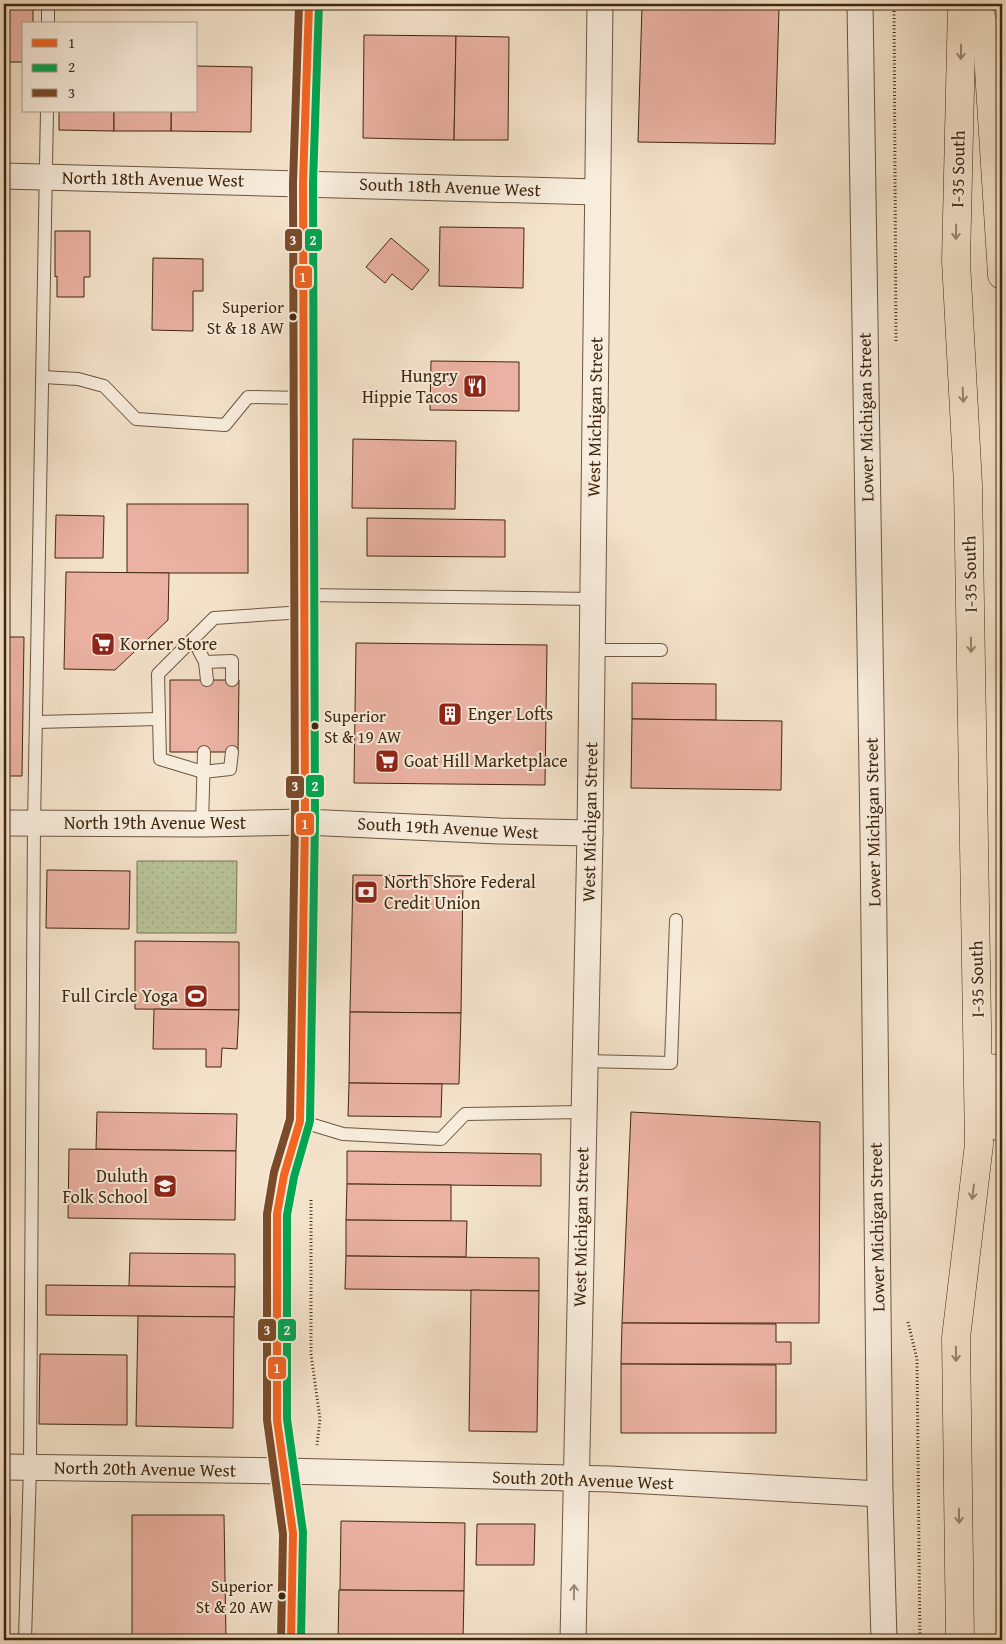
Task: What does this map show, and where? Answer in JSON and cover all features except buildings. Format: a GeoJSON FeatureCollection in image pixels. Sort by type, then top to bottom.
{"type":"FeatureCollection","features":[{"type":"Feature","properties":{"kind":"highway","name":"I-35 South"},"geometry":{"type":"LineString","coordinates":[[960,1640],[956,1338],[979,1144],[968,485],[956,261],[962,4]]}},
{"type":"Feature","properties":{"kind":"highway"},"geometry":{"type":"LineString","coordinates":[[978,4],[987,38],[1002,275]]}},
{"type":"Feature","properties":{"kind":"highway"},"geometry":{"type":"LineString","coordinates":[[977,990],[1002,1128]]}},
{"type":"Feature","properties":{"kind":"street"},"geometry":{"type":"LineString","coordinates":[[291,1640],[293,1533],[277,1420],[277,1214],[284,1175],[300,1121],[305,822],[303,183],[309,4]]}},
{"type":"Feature","properties":{"kind":"street","name":"West Michigan Street"},"geometry":{"type":"LineString","coordinates":[[573,1640],[590,833],[600,4]]}},
{"type":"Feature","properties":{"kind":"street","name":"Lower Michigan Street"},"geometry":{"type":"LineString","coordinates":[[860,4],[873,815],[880,1494],[884,1640]]}},
{"type":"Feature","properties":{"kind":"street","name":"North 18th Avenue West"},"geometry":{"type":"LineString","coordinates":[[4,176],[303,183]]}},
{"type":"Feature","properties":{"kind":"street","name":"South 18th Avenue West"},"geometry":{"type":"LineString","coordinates":[[303,183],[597,192]]}},
{"type":"Feature","properties":{"kind":"street","name":"North 19th Avenue West"},"geometry":{"type":"LineString","coordinates":[[4,823],[202,824],[305,822]]}},
{"type":"Feature","properties":{"kind":"street","name":"South 19th Avenue West"},"geometry":{"type":"LineString","coordinates":[[305,822],[499,831],[590,833]]}},
{"type":"Feature","properties":{"kind":"street","name":"North 20th Avenue West"},"geometry":{"type":"LineString","coordinates":[[4,1467],[285,1471]]}},
{"type":"Feature","properties":{"kind":"street","name":"South 20th Avenue West"},"geometry":{"type":"LineString","coordinates":[[285,1471],[610,1479],[880,1494]]}},
{"type":"Feature","properties":{"kind":"lane"},"geometry":{"type":"LineString","coordinates":[[48,4],[48,22]]}},
{"type":"Feature","properties":{"kind":"lane"},"geometry":{"type":"LineString","coordinates":[[25,1640],[30,1466],[34,824],[47,112]]}},
{"type":"Feature","properties":{"kind":"lane"},"geometry":{"type":"LineString","coordinates":[[43,377],[78,379],[104,386],[136,419],[225,425],[248,397],[304,398]]}},
{"type":"Feature","properties":{"kind":"lane"},"geometry":{"type":"LineString","coordinates":[[232,752],[230,769],[203,772],[160,759],[158,674],[214,618],[304,603],[592,599]]}},
{"type":"Feature","properties":{"kind":"lane"},"geometry":{"type":"LineString","coordinates":[[193,639],[205,662],[207,680]]}},
{"type":"Feature","properties":{"kind":"lane"},"geometry":{"type":"LineString","coordinates":[[592,650],[661,650]]}},
{"type":"Feature","properties":{"kind":"lane"},"geometry":{"type":"LineString","coordinates":[[205,662],[232,661],[232,680]]}},
{"type":"Feature","properties":{"kind":"lane"},"geometry":{"type":"LineString","coordinates":[[36,722],[159,719]]}},
{"type":"Feature","properties":{"kind":"lane"},"geometry":{"type":"LineString","coordinates":[[202,824],[204,752]]}},
{"type":"Feature","properties":{"kind":"lane"},"geometry":{"type":"LineString","coordinates":[[585,1061],[671,1063],[676,920]]}},
{"type":"Feature","properties":{"kind":"lane"},"geometry":{"type":"LineString","coordinates":[[300,1121],[343,1134],[441,1139],[465,1114],[584,1112]]}},
{"type":"Feature","properties":{"kind":"green space"},"geometry":{"type":"Polygon","coordinates":[[[137,861],[237,861],[236,933],[137,933],[137,861]]]}},
{"type":"Feature","properties":{"kind":"transit line","name":"3"},"geometry":{"type":"LineString","coordinates":[[281,1640],[283,1534],[267,1420],[267,1214],[274,1172],[290,1119],[295,822],[293,183],[299,4]]}},
{"type":"Feature","properties":{"kind":"transit line","name":"1"},"geometry":{"type":"LineString","coordinates":[[291,1640],[293,1533],[277,1420],[277,1214],[284,1175],[300,1121],[305,822],[303,183],[309,4]]}},
{"type":"Feature","properties":{"kind":"transit line","name":"2"},"geometry":{"type":"LineString","coordinates":[[301,1640],[303,1532],[287,1419],[287,1215],[294,1177],[310,1121],[315,822],[313,183],[319,4]]}},
{"type":"Feature","properties":{"kind":"place","name":"Superior St & 18 AW"},"geometry":{"type":"Point","coordinates":[293,317]}},
{"type":"Feature","properties":{"kind":"place","name":"Hungry Hippie Tacos"},"geometry":{"type":"Point","coordinates":[475,386]}},
{"type":"Feature","properties":{"kind":"place","name":"Korner Store"},"geometry":{"type":"Point","coordinates":[103,644]}},
{"type":"Feature","properties":{"kind":"place","name":"Enger Lofts"},"geometry":{"type":"Point","coordinates":[450,714]}},
{"type":"Feature","properties":{"kind":"place","name":"Superior St & 19 AW"},"geometry":{"type":"Point","coordinates":[315,726]}},
{"type":"Feature","properties":{"kind":"place","name":"Goat Hill Marketplace"},"geometry":{"type":"Point","coordinates":[387,761]}},
{"type":"Feature","properties":{"kind":"place","name":"North Shore Federal Credit Union"},"geometry":{"type":"Point","coordinates":[366,892]}},
{"type":"Feature","properties":{"kind":"place","name":"Full Circle Yoga"},"geometry":{"type":"Point","coordinates":[196,996]}},
{"type":"Feature","properties":{"kind":"place","name":"Duluth Folk School"},"geometry":{"type":"Point","coordinates":[165,1186]}},
{"type":"Feature","properties":{"kind":"place","name":"Superior St & 20 AW"},"geometry":{"type":"Point","coordinates":[282,1596]}}]}
